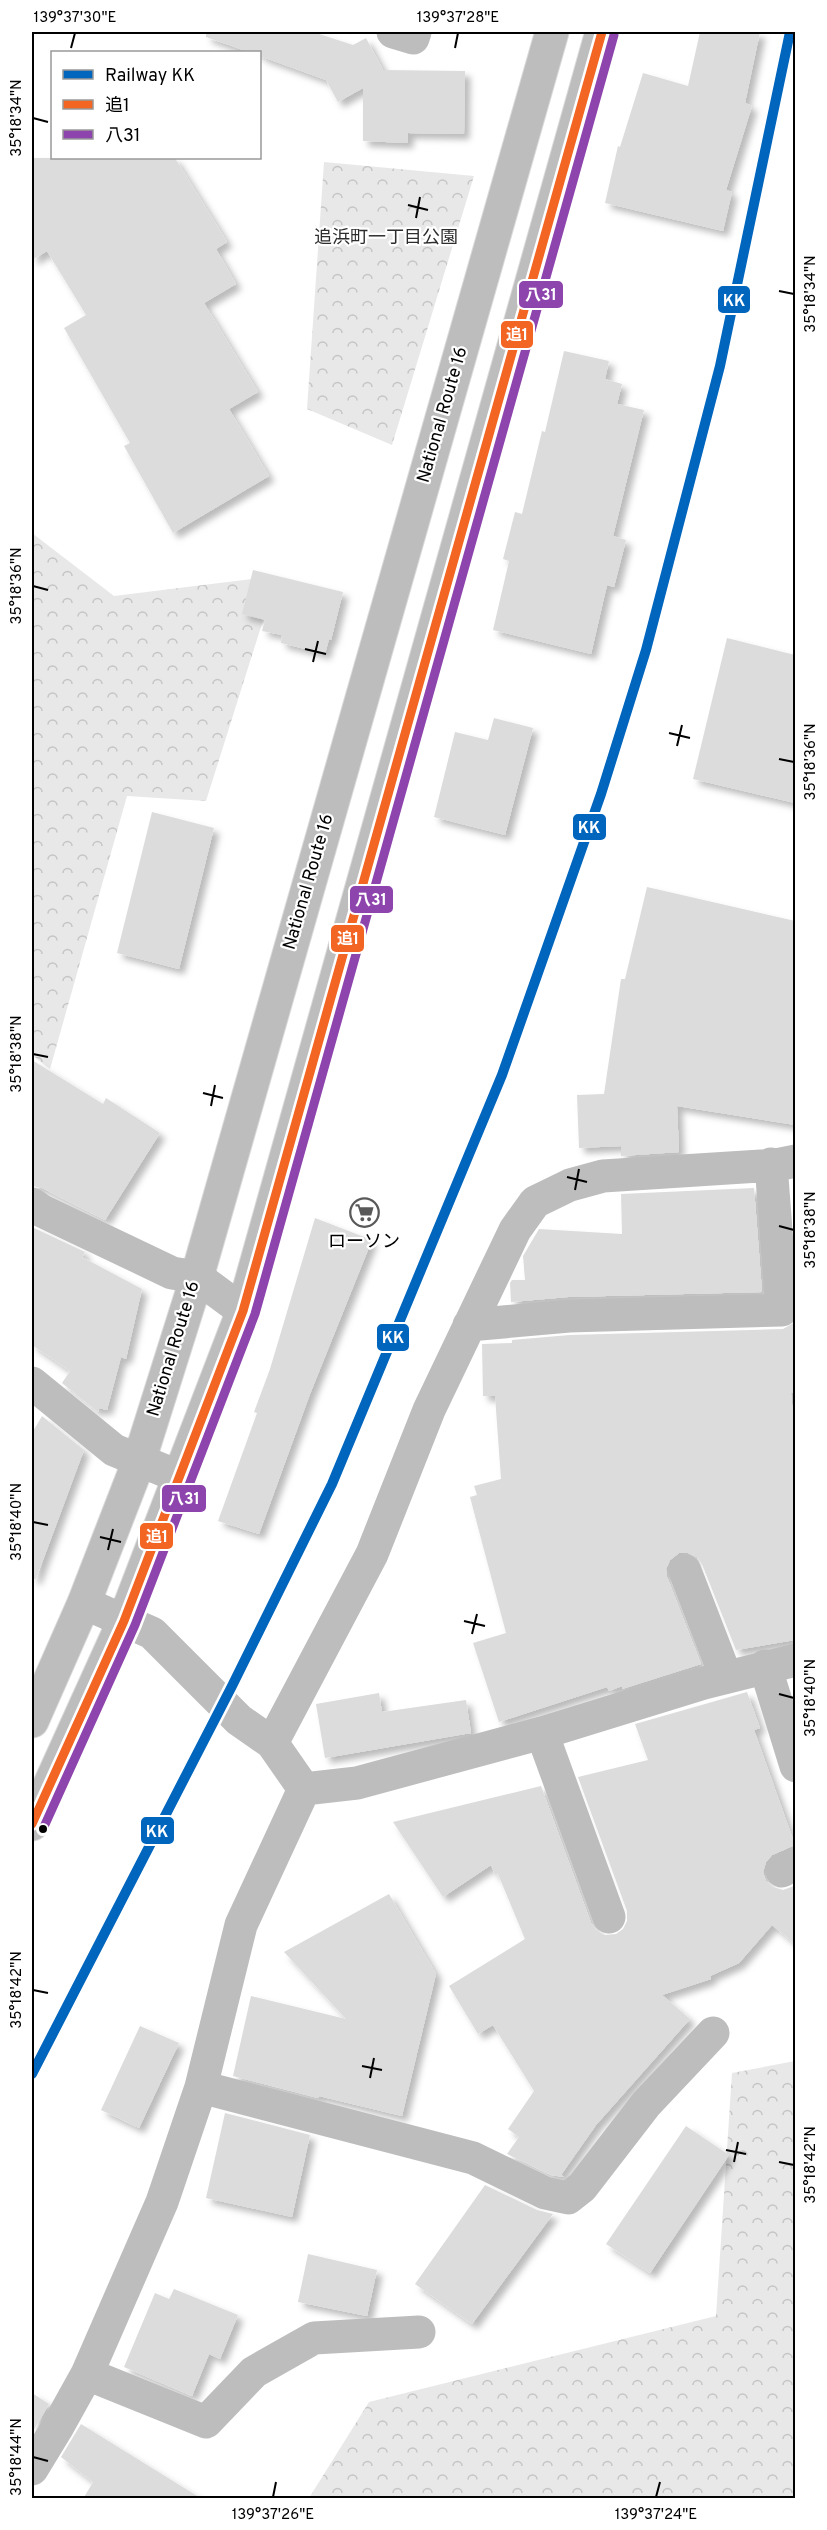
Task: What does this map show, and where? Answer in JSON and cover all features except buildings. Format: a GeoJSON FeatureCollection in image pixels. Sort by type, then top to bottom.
{"type":"FeatureCollection","features":[{"type":"Feature","properties":{"kind":"main road"},"geometry":{"type":"LineString","coordinates":[[393,32],[412,38],[415,32]]}},
{"type":"Feature","properties":{"kind":"main road","name":"National Route 16"},"geometry":{"type":"LineString","coordinates":[[32,1721],[84,1604],[139,1461],[197,1277],[552,32]]}},
{"type":"Feature","properties":{"kind":"main road"},"geometry":{"type":"LineString","coordinates":[[32,1823],[124,1621],[243,1311],[602,32]]}},
{"type":"Feature","properties":{"kind":"main road"},"geometry":{"type":"LineString","coordinates":[[272,1743],[372,1554],[429,1410],[469,1325],[515,1230],[535,1202],[570,1185],[603,1176],[783,1162],[782,1310],[569,1316],[469,1325]]}},
{"type":"Feature","properties":{"kind":"main road"},"geometry":{"type":"LineString","coordinates":[[32,1204],[42,1211],[172,1273],[197,1277],[243,1311]]}},
{"type":"Feature","properties":{"kind":"main road"},"geometry":{"type":"LineString","coordinates":[[32,1383],[114,1450],[180,1478]]}},
{"type":"Feature","properties":{"kind":"main road"},"geometry":{"type":"LineString","coordinates":[[685,1571],[726,1677]]}},
{"type":"Feature","properties":{"kind":"main road"},"geometry":{"type":"LineString","coordinates":[[84,1604],[152,1633],[239,1720],[272,1743],[304,1789]]}},
{"type":"Feature","properties":{"kind":"main road"},"geometry":{"type":"LineString","coordinates":[[304,1789],[357,1783],[542,1733],[726,1677],[780,1663],[795,1766]]}},
{"type":"Feature","properties":{"kind":"main road"},"geometry":{"type":"LineString","coordinates":[[542,1733],[609,1917]]}},
{"type":"Feature","properties":{"kind":"main road"},"geometry":{"type":"LineString","coordinates":[[32,2469],[87,2374],[162,2202],[201,2087],[241,1925],[304,1789]]}},
{"type":"Feature","properties":{"kind":"main road"},"geometry":{"type":"LineString","coordinates":[[201,2087],[473,2158],[545,2193],[568,2198],[582,2187],[646,2104],[713,2033]]}},
{"type":"Feature","properties":{"kind":"main road"},"geometry":{"type":"LineString","coordinates":[[87,2374],[206,2422],[254,2372],[314,2338],[419,2332]]}},
{"type":"Feature","properties":{"kind":"green space","name":"追浜町一丁目公園"},"geometry":{"type":"Polygon","coordinates":[[[324,162],[474,176],[392,445],[307,409],[324,162]]]}},
{"type":"Feature","properties":{"kind":"green space"},"geometry":{"type":"Polygon","coordinates":[[[32,533],[114,596],[277,576],[206,801],[127,796],[50,1069],[32,1055],[32,533]]]}},
{"type":"Feature","properties":{"kind":"green space"},"geometry":{"type":"Polygon","coordinates":[[[795,2061],[795,2498],[309,2498],[369,2402],[716,2316],[732,2073],[795,2061]]]}},
{"type":"Feature","properties":{"kind":"rail line","name":"KK"},"geometry":{"type":"LineString","coordinates":[[32,2074],[232,1686],[332,1484],[502,1075],[601,794],[646,650],[720,366],[790,32]]}},
{"type":"Feature","properties":{"kind":"transit line","name":"追1"},"geometry":{"type":"LineString","coordinates":[[32,1824],[124,1621],[243,1311],[602,32]]}},
{"type":"Feature","properties":{"kind":"transit line","name":"八31"},"geometry":{"type":"LineString","coordinates":[[43,1829],[135,1625],[255,1314],[614,35]]}},
{"type":"Feature","properties":{"kind":"place","name":"ローソン"},"geometry":{"type":"Point","coordinates":[364,1213]}}]}
